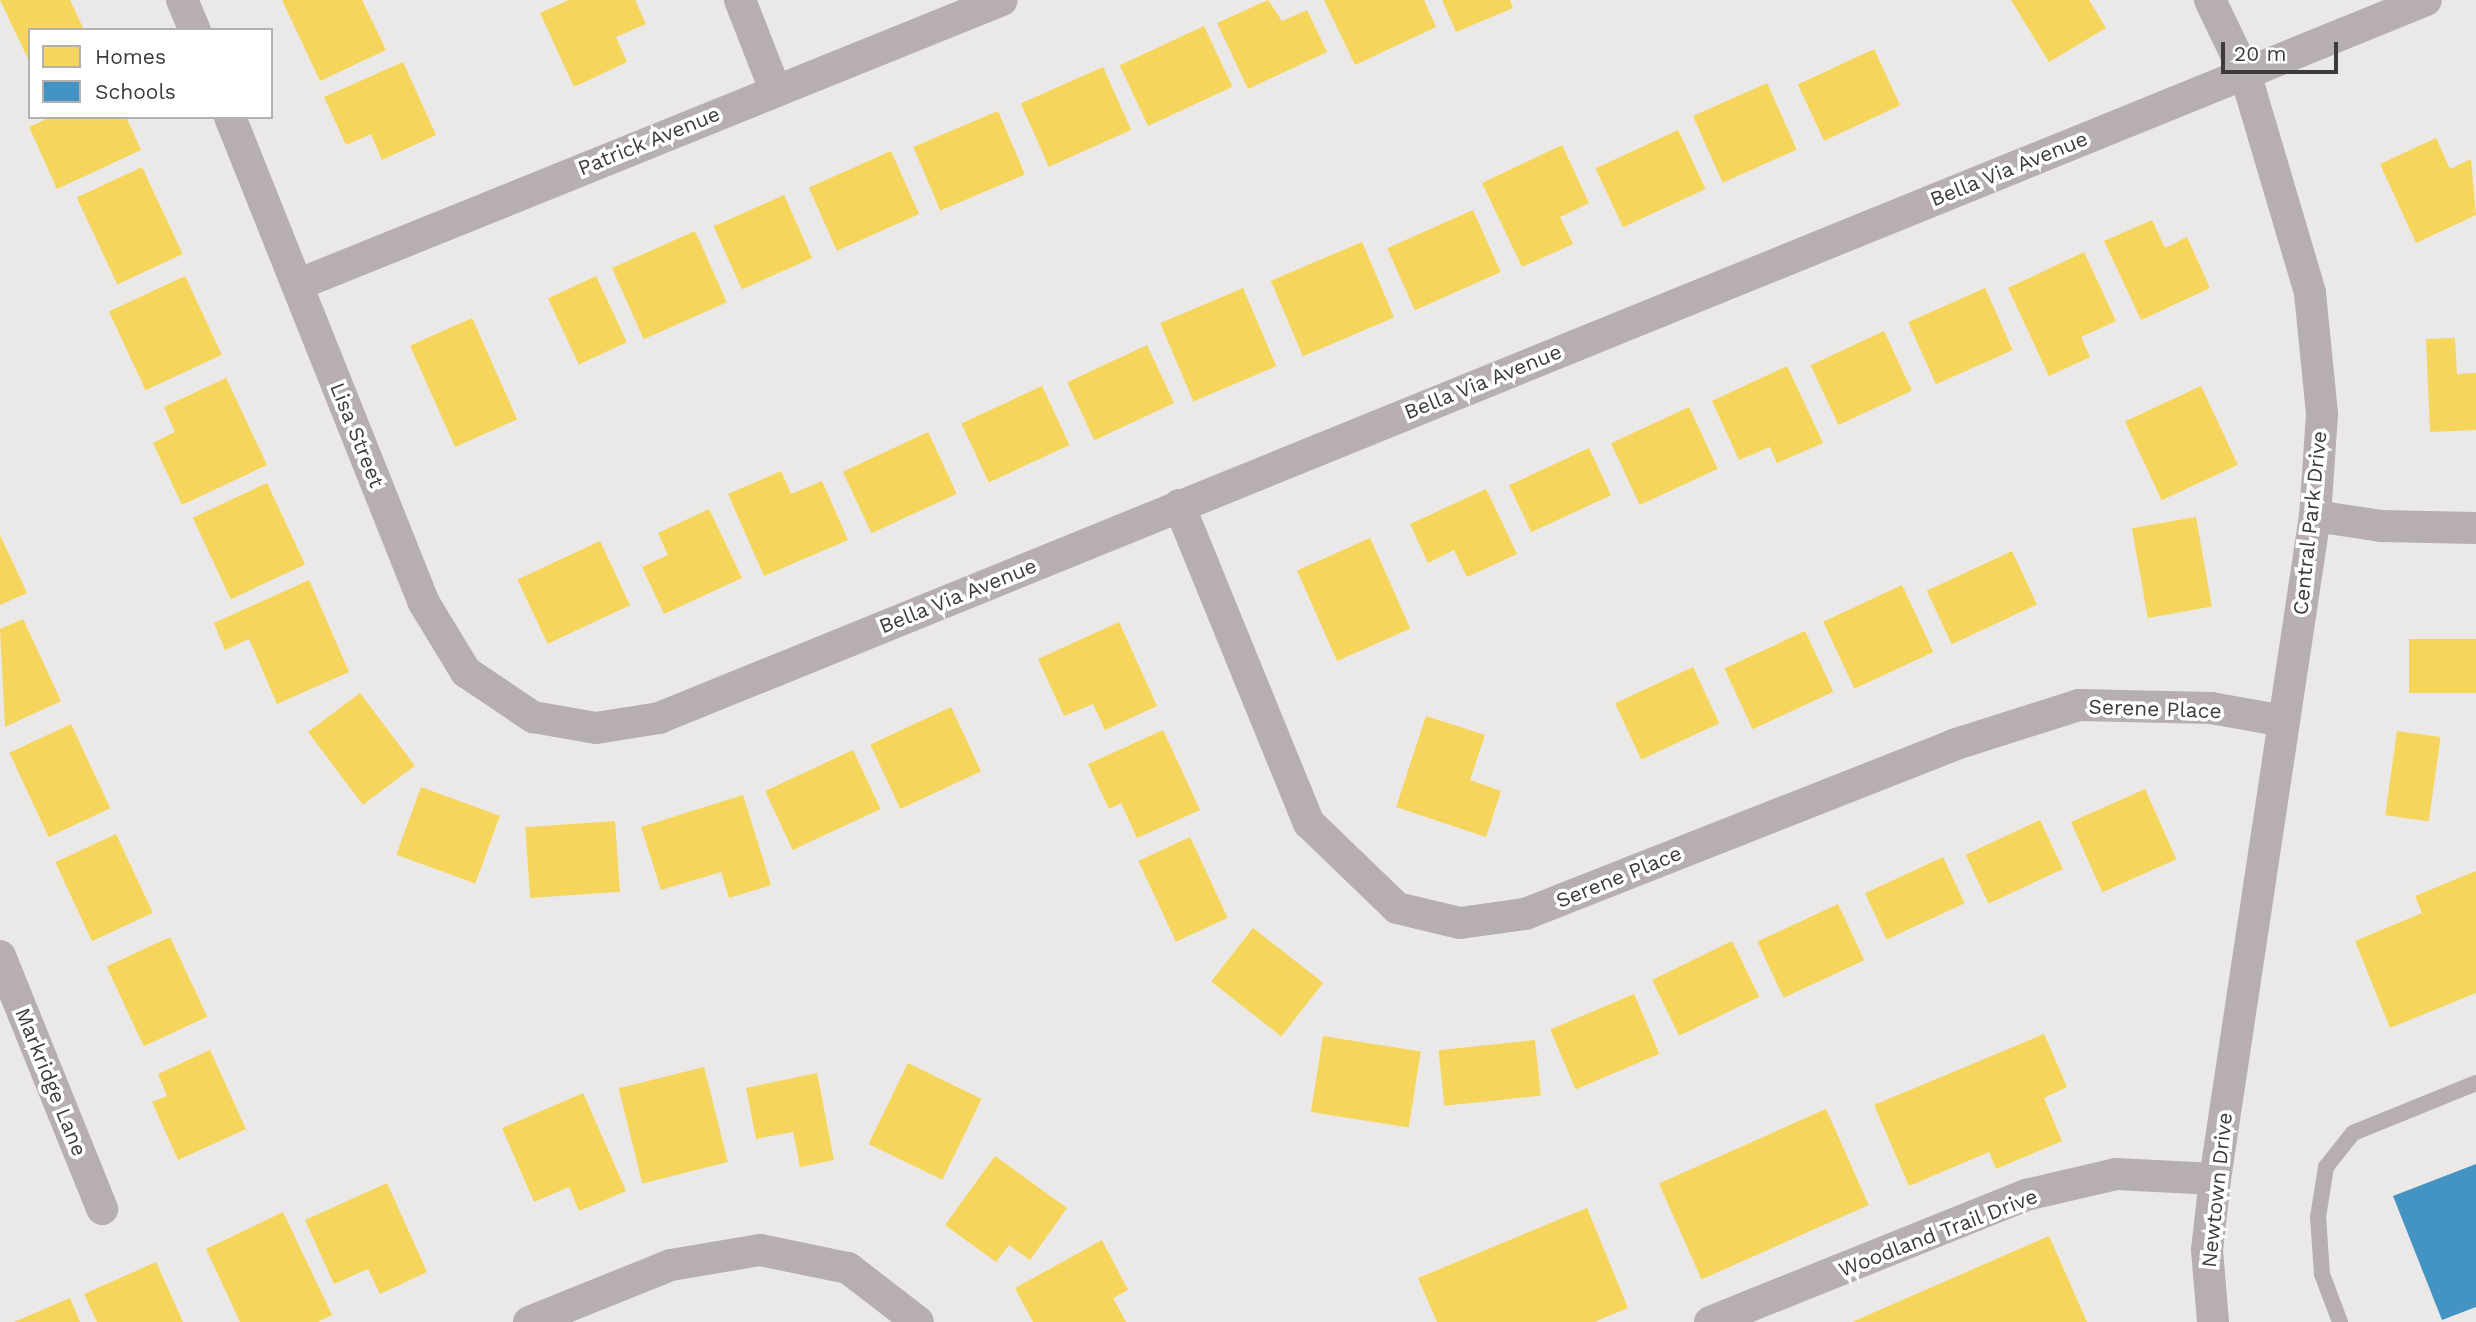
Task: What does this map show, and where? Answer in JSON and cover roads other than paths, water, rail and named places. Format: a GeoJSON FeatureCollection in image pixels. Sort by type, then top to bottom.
{"type":"FeatureCollection","features":[{"type":"Feature","properties":{"kind":"street"},"geometry":{"type":"LineString","coordinates":[[182,0],[194,28]]}},
{"type":"Feature","properties":{"kind":"street"},"geometry":{"type":"LineString","coordinates":[[740,0],[775,90]]}},
{"type":"Feature","properties":{"kind":"street","name":"Patrick Avenue"},"geometry":{"type":"LineString","coordinates":[[298,285],[1002,0]]}},
{"type":"Feature","properties":{"kind":"street","name":"Central Park Drive"},"geometry":{"type":"LineString","coordinates":[[2210,0],[2245,73],[2310,293],[2322,414],[2315,516],[2233,1058]]}},
{"type":"Feature","properties":{"kind":"street","name":"Bella Via Avenue"},"geometry":{"type":"LineString","coordinates":[[533,717],[596,729],[659,718],[2426,0]]}},
{"type":"Feature","properties":{"kind":"street","name":"Lisa Street"},"geometry":{"type":"LineString","coordinates":[[231,119],[424,603],[466,672],[533,717]]}},
{"type":"Feature","properties":{"kind":"street","name":"Serene Place"},"geometry":{"type":"LineString","coordinates":[[1179,505],[1308,822],[1397,908],[1460,923],[1525,914],[1953,745],[2079,705],[2211,708],[2284,721]]}},
{"type":"Feature","properties":{"kind":"street"},"geometry":{"type":"LineString","coordinates":[[2315,516],[2381,526],[2476,528]]}},
{"type":"Feature","properties":{"kind":"street","name":"Markridge Lane"},"geometry":{"type":"LineString","coordinates":[[0,956],[102,1209]]}},
{"type":"Feature","properties":{"kind":"street","name":"Newtown Drive"},"geometry":{"type":"LineString","coordinates":[[2213,1322],[2207,1250],[2233,1058]]}},
{"type":"Feature","properties":{"kind":"street","name":"Woodland Trail Drive"},"geometry":{"type":"LineString","coordinates":[[1710,1322],[2026,1195],[2116,1174],[2215,1179]]}},
{"type":"Feature","properties":{"kind":"street"},"geometry":{"type":"LineString","coordinates":[[529,1322],[671,1265],[760,1250],[848,1268],[918,1322]]}},
{"type":"Feature","properties":{"kind":"lane"},"geometry":{"type":"LineString","coordinates":[[2340,1322],[2322,1274],[2318,1217],[2326,1167],[2353,1133],[2476,1083]]}}]}
